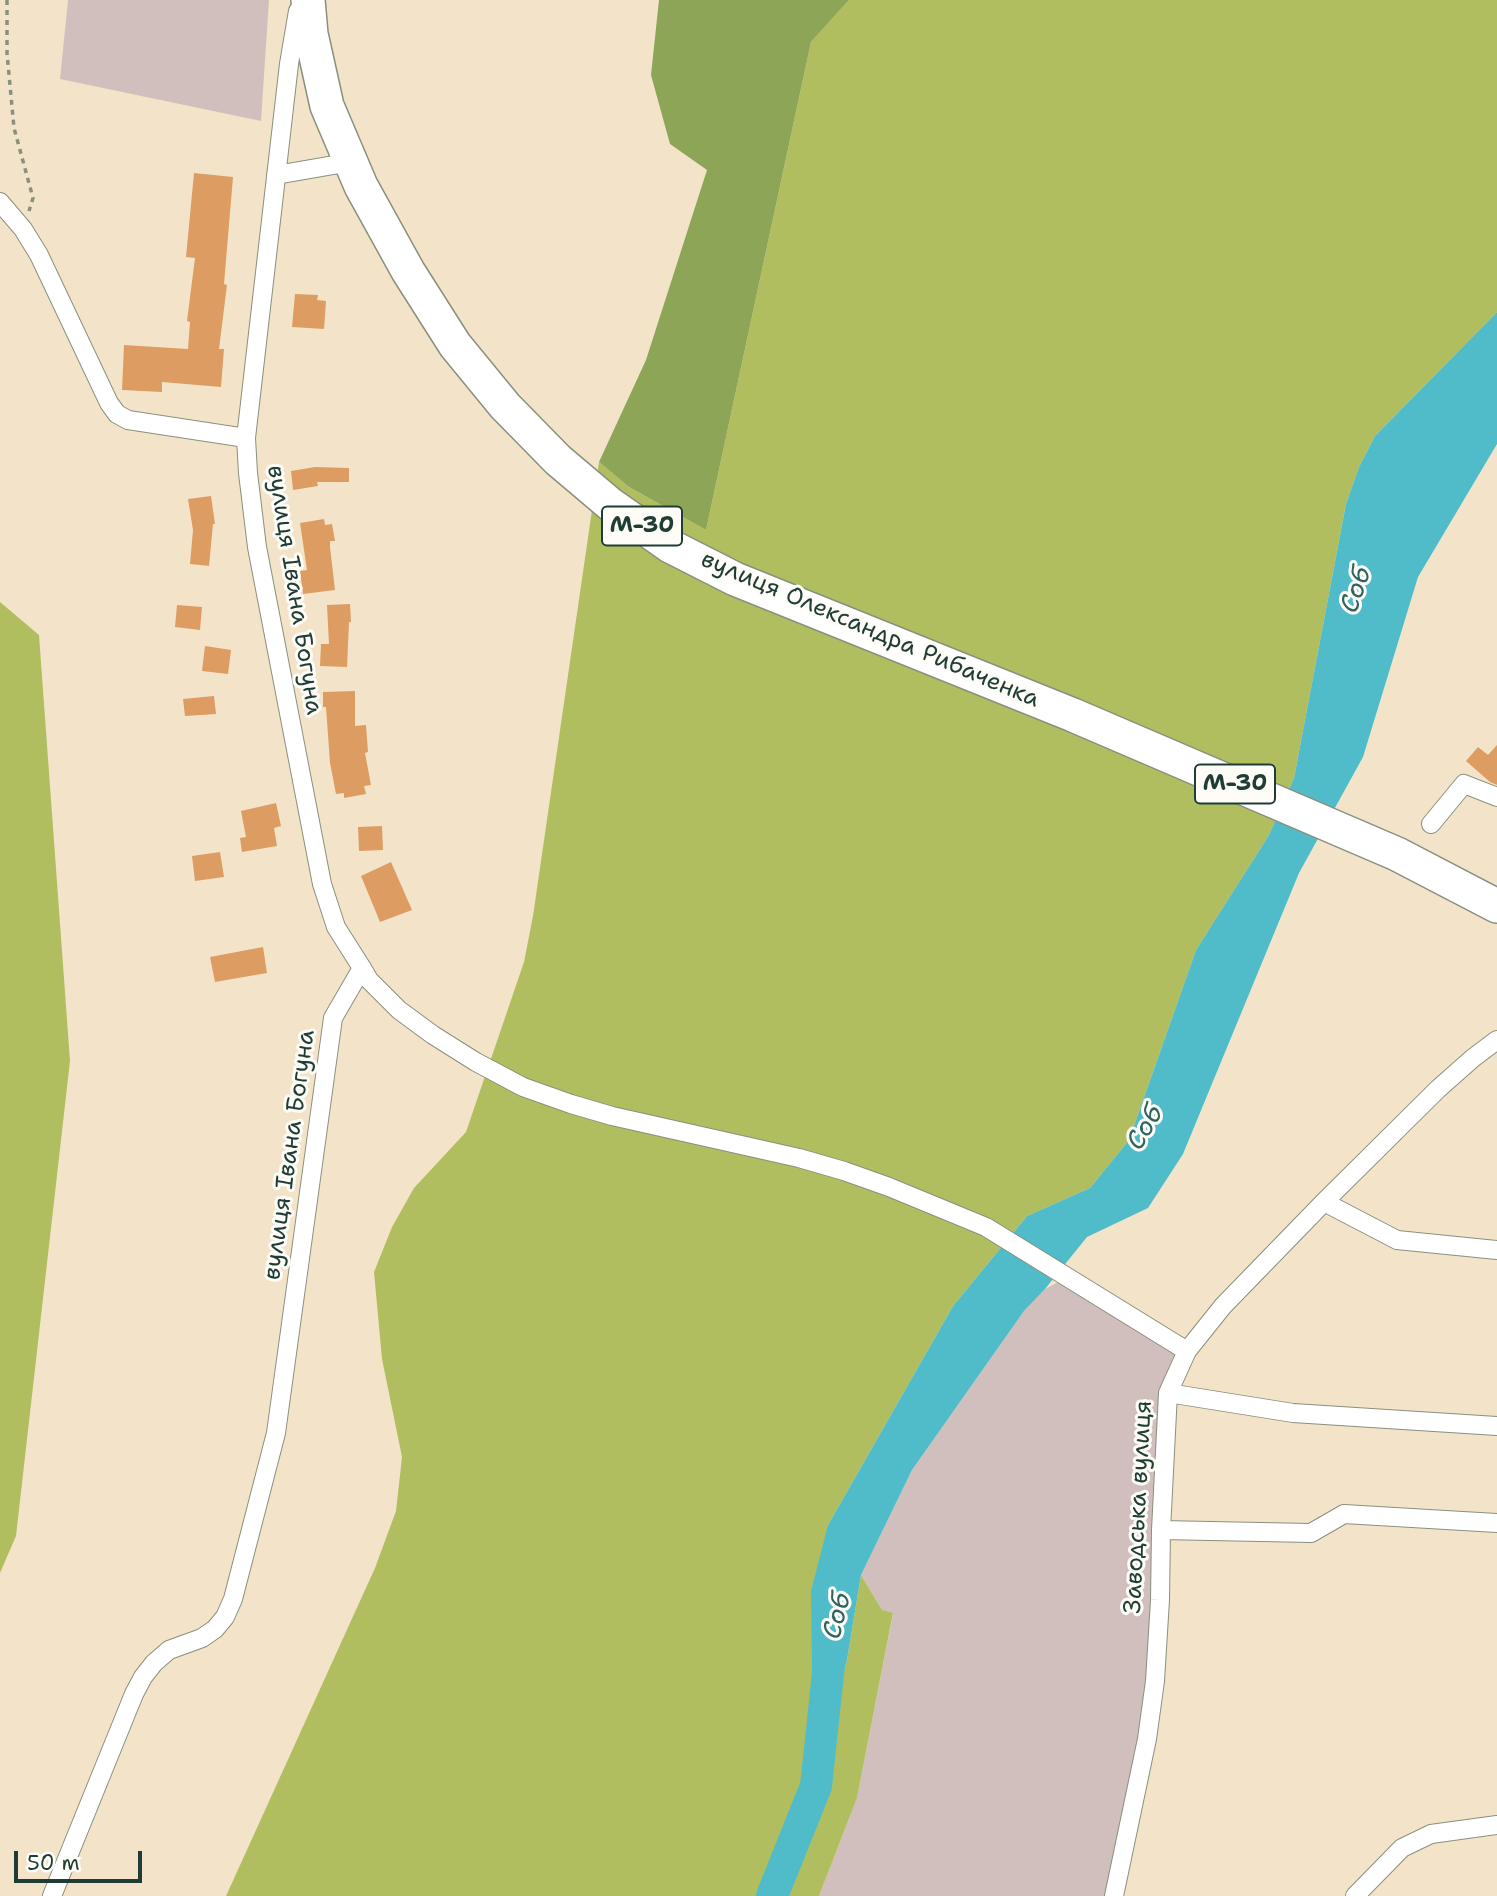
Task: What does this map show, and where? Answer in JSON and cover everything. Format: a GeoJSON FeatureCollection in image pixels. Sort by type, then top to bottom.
{"type":"FeatureCollection","features":[{"type":"Feature","properties":{"kind":"highway","name":"вулиця Олександра Рибаченка"},"geometry":{"type":"LineString","coordinates":[[308,0],[311,34],[327,106],[361,186],[408,271],[455,345],[505,406],[558,460],[610,503],[670,546],[735,579],[1073,715],[1397,853],[1497,906]]}},
{"type":"Feature","properties":{"kind":"street","name":"вулиця Івана Богуна"},"geometry":{"type":"LineString","coordinates":[[52,1896],[143,1677],[169,1650],[202,1638],[215,1629],[225,1617],[233,1599],[276,1433],[333,1018],[362,968],[337,927],[321,884],[257,547],[246,438],[289,64],[300,0]]}},
{"type":"Feature","properties":{"kind":"street"},"geometry":{"type":"LineString","coordinates":[[276,175],[351,162]]}},
{"type":"Feature","properties":{"kind":"street"},"geometry":{"type":"LineString","coordinates":[[0,202],[23,229],[39,255],[109,403],[117,414],[128,420],[246,438]]}},
{"type":"Feature","properties":{"kind":"street"},"geometry":{"type":"LineString","coordinates":[[1431,824],[1464,784],[1497,797]]}},
{"type":"Feature","properties":{"kind":"street"},"geometry":{"type":"LineString","coordinates":[[362,968],[369,980],[399,1010],[476,1062],[523,1087],[612,1116],[799,1158],[889,1187],[986,1227],[1187,1351]]}},
{"type":"Feature","properties":{"kind":"street","name":"Заводська вулиця"},"geometry":{"type":"LineString","coordinates":[[1114,1896],[1147,1739],[1155,1681],[1168,1393],[1187,1351],[1223,1306],[1438,1089],[1497,1040]]}},
{"type":"Feature","properties":{"kind":"street"},"geometry":{"type":"LineString","coordinates":[[1324,1202],[1397,1240],[1497,1250]]}},
{"type":"Feature","properties":{"kind":"street"},"geometry":{"type":"LineString","coordinates":[[1168,1393],[1293,1413],[1497,1426]]}},
{"type":"Feature","properties":{"kind":"street"},"geometry":{"type":"LineString","coordinates":[[1161,1530],[1311,1533],[1344,1514],[1497,1523]]}},
{"type":"Feature","properties":{"kind":"street"},"geometry":{"type":"LineString","coordinates":[[1355,1896],[1402,1848],[1431,1835],[1497,1825]]}},
{"type":"Feature","properties":{"kind":"path"},"geometry":{"type":"LineString","coordinates":[[7,0],[7,53],[14,128],[33,198],[23,229]]}},
{"type":"Feature","properties":{"kind":"shaded area"},"geometry":{"type":"Polygon","coordinates":[[[68,0],[269,0],[261,121],[60,79],[68,0]]]}},
{"type":"Feature","properties":{"kind":"shaded area"},"geometry":{"type":"Polygon","coordinates":[[[1068,1277],[1187,1351],[1168,1393],[1160,1600],[1114,1896],[819,1896],[857,1798],[893,1614],[882,1610],[861,1575],[912,1470],[1024,1311],[1045,1289],[1068,1277]]]}},
{"type":"Feature","properties":{"kind":"green space"},"geometry":{"type":"Polygon","coordinates":[[[659,0],[849,0],[811,42],[706,530],[629,487],[599,462],[646,360],[707,170],[670,144],[651,75],[659,0]]]}},
{"type":"Feature","properties":{"kind":"green space"},"geometry":{"type":"Polygon","coordinates":[[[849,0],[1497,0],[1497,312],[1375,436],[1359,467],[1346,504],[1294,778],[1269,835],[1196,950],[1129,1140],[1090,1188],[1027,1216],[953,1306],[828,1525],[826,1696],[843,1675],[861,1575],[882,1610],[893,1613],[857,1798],[819,1896],[226,1896],[375,1568],[396,1511],[402,1457],[382,1359],[374,1272],[392,1227],[414,1188],[466,1132],[524,962],[599,462],[629,487],[706,530],[811,42],[849,0]]]}},
{"type":"Feature","properties":{"kind":"green space"},"geometry":{"type":"Polygon","coordinates":[[[0,602],[39,635],[70,1061],[16,1536],[0,1573],[0,602]]]}},
{"type":"Feature","properties":{"kind":"water"},"geometry":{"type":"Polygon","coordinates":[[[1497,312],[1497,444],[1418,577],[1363,757],[1299,873],[1183,1154],[1148,1208],[1087,1237],[1024,1311],[912,1470],[861,1575],[843,1675],[825,1696],[812,1670],[811,1591],[828,1525],[953,1306],[1027,1216],[1090,1188],[1129,1140],[1196,950],[1269,835],[1294,778],[1346,504],[1359,467],[1375,436],[1497,312]]]}},
{"type":"Feature","properties":{"kind":"building"},"geometry":{"type":"Polygon","coordinates":[[[194,173],[233,177],[224,284],[227,285],[219,349],[224,349],[221,387],[162,382],[162,392],[122,390],[124,345],[188,349],[190,322],[187,321],[195,258],[186,257],[194,173]]]}},
{"type":"Feature","properties":{"kind":"building"},"geometry":{"type":"Polygon","coordinates":[[[295,294],[318,295],[317,300],[326,301],[324,329],[292,327],[295,294]]]}},
{"type":"Feature","properties":{"kind":"building"},"geometry":{"type":"Polygon","coordinates":[[[315,467],[349,468],[349,482],[317,482],[318,486],[293,490],[291,471],[315,467]]]}},
{"type":"Feature","properties":{"kind":"building"},"geometry":{"type":"Polygon","coordinates":[[[211,496],[215,524],[209,566],[190,564],[193,530],[188,499],[211,496]]]}},
{"type":"Feature","properties":{"kind":"building"},"geometry":{"type":"Polygon","coordinates":[[[324,519],[325,525],[332,524],[335,541],[330,541],[330,547],[335,590],[303,594],[300,571],[307,570],[300,523],[324,519]]]}},
{"type":"Feature","properties":{"kind":"building"},"geometry":{"type":"Polygon","coordinates":[[[350,604],[347,667],[320,666],[321,644],[329,644],[327,605],[350,604]]]}},
{"type":"Feature","properties":{"kind":"building"},"geometry":{"type":"Polygon","coordinates":[[[177,605],[202,607],[200,630],[175,627],[177,605]]]}},
{"type":"Feature","properties":{"kind":"building"},"geometry":{"type":"Polygon","coordinates":[[[205,646],[231,650],[228,674],[202,671],[205,646]]]}},
{"type":"Feature","properties":{"kind":"building"},"geometry":{"type":"Polygon","coordinates":[[[355,691],[355,726],[366,725],[368,752],[365,753],[371,785],[364,786],[366,794],[344,798],[344,793],[336,794],[323,692],[355,691]]]}},
{"type":"Feature","properties":{"kind":"building"},"geometry":{"type":"Polygon","coordinates":[[[214,696],[216,714],[185,716],[183,699],[214,696]]]}},
{"type":"Feature","properties":{"kind":"building"},"geometry":{"type":"Polygon","coordinates":[[[1497,745],[1497,785],[1466,761],[1478,747],[1488,755],[1497,745]]]}},
{"type":"Feature","properties":{"kind":"building"},"geometry":{"type":"Polygon","coordinates":[[[276,803],[281,826],[274,828],[277,846],[242,852],[240,838],[246,837],[241,811],[276,803]]]}},
{"type":"Feature","properties":{"kind":"building"},"geometry":{"type":"Polygon","coordinates":[[[382,826],[383,850],[359,851],[358,827],[382,826]]]}},
{"type":"Feature","properties":{"kind":"building"},"geometry":{"type":"Polygon","coordinates":[[[220,852],[224,877],[195,881],[192,856],[220,852]]]}},
{"type":"Feature","properties":{"kind":"building"},"geometry":{"type":"Polygon","coordinates":[[[391,862],[412,910],[380,922],[361,876],[391,862]]]}},
{"type":"Feature","properties":{"kind":"building"},"geometry":{"type":"Polygon","coordinates":[[[263,947],[267,973],[215,982],[210,957],[263,947]]]}},
{"type":"Feature","properties":{"kind":"waterway","name":"Соб"},"geometry":{"type":"LineString","coordinates":[[772,1896],[816,1786],[830,1655]]}}]}
